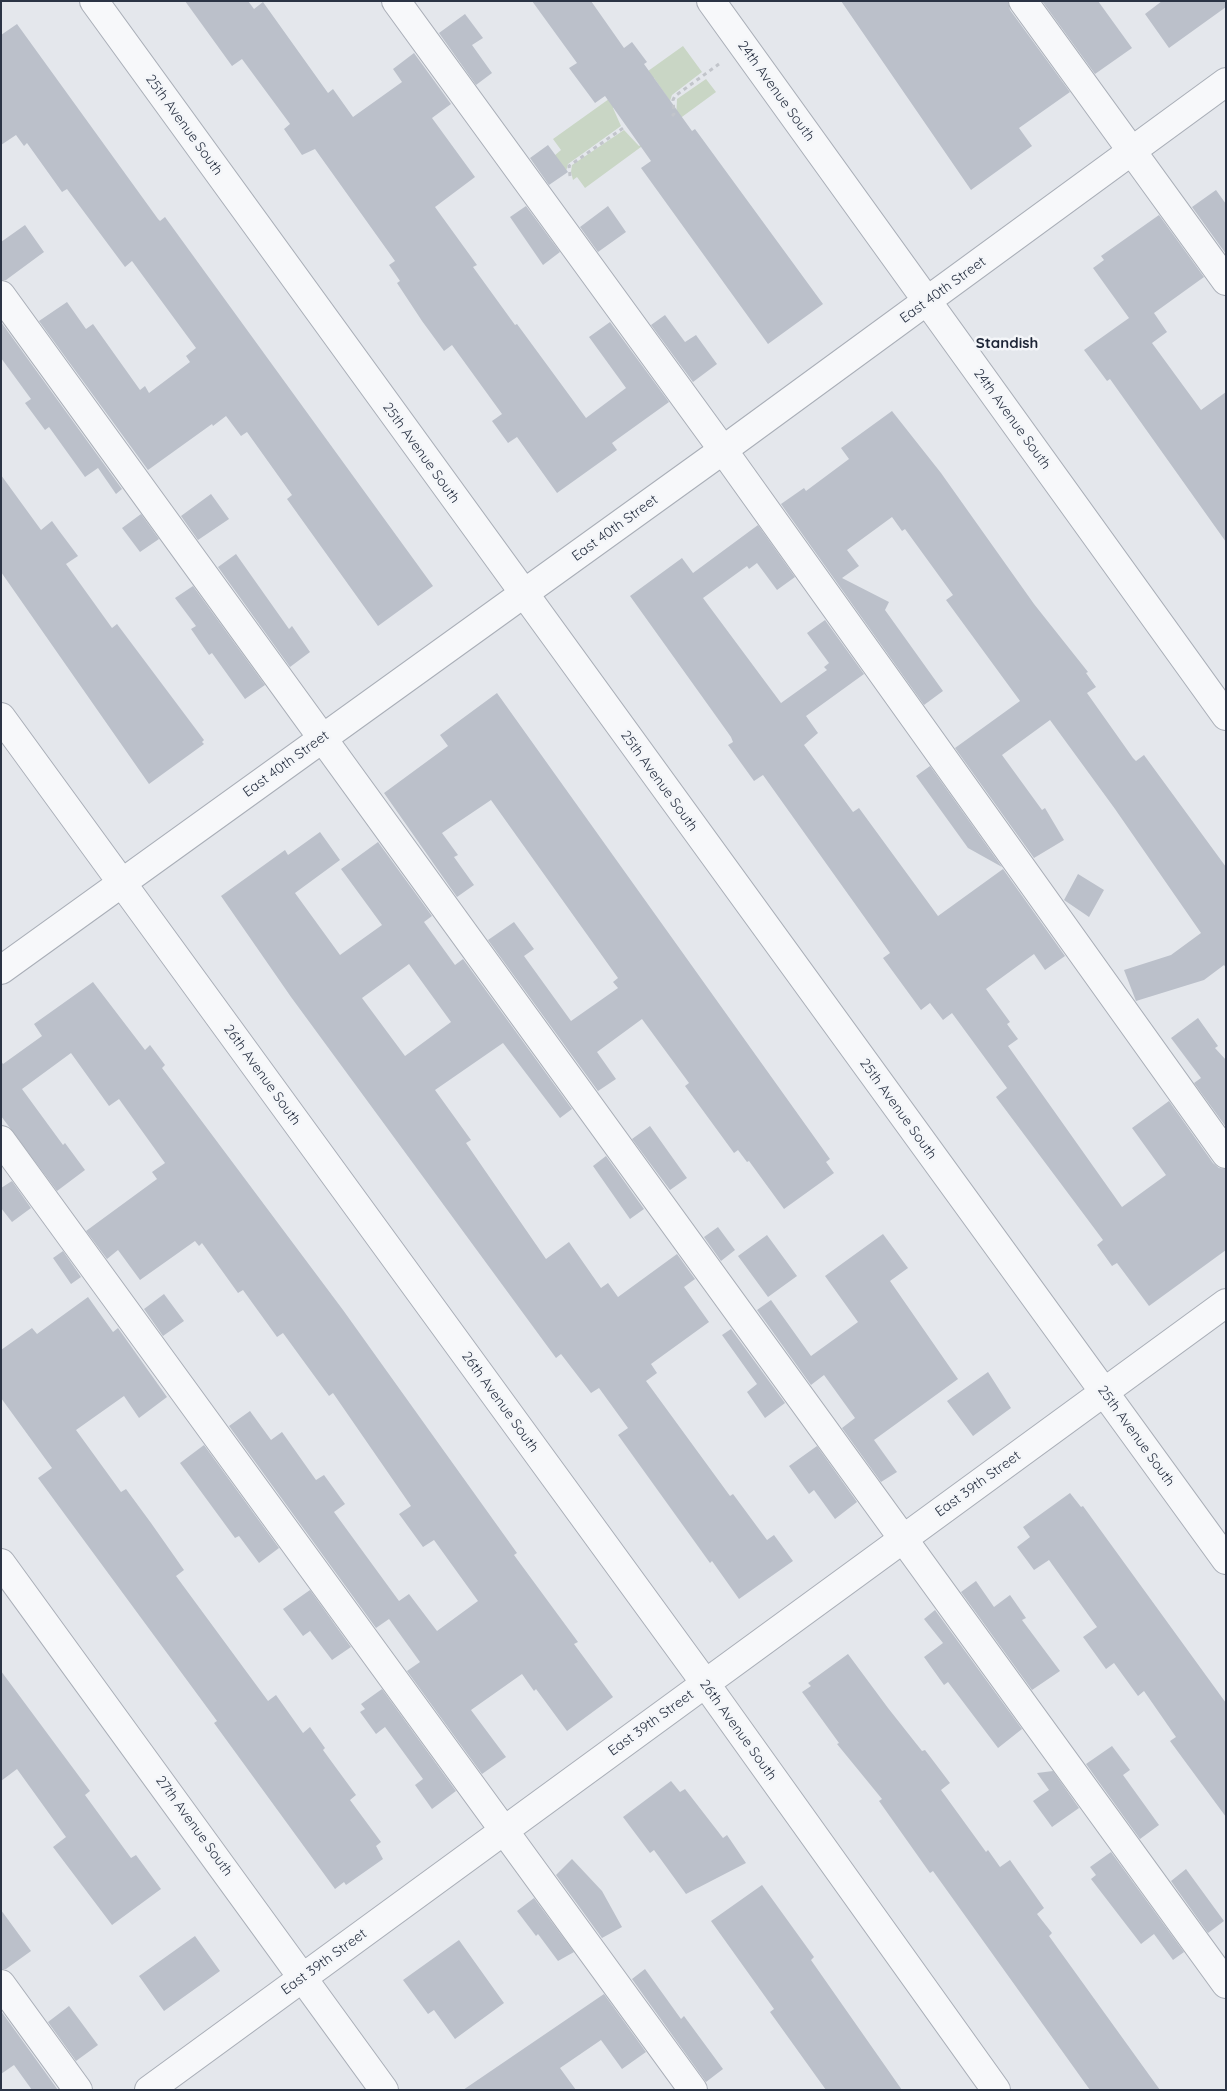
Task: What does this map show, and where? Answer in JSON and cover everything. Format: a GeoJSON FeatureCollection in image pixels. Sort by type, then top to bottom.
{"type":"FeatureCollection","features":[{"type":"Feature","properties":{"kind":"street","name":"25th Avenue South"},"geometry":{"type":"LineString","coordinates":[[94,1],[1226,1560]]}},
{"type":"Feature","properties":{"kind":"street"},"geometry":{"type":"LineString","coordinates":[[396,1],[723,450],[1226,1154]]}},
{"type":"Feature","properties":{"kind":"street","name":"24th Avenue South"},"geometry":{"type":"LineString","coordinates":[[711,1],[1226,716]]}},
{"type":"Feature","properties":{"kind":"street"},"geometry":{"type":"LineString","coordinates":[[1023,1],[1226,281]]}},
{"type":"Feature","properties":{"kind":"street","name":"East 40th Street"},"geometry":{"type":"LineString","coordinates":[[1,970],[723,450],[1226,82]]}},
{"type":"Feature","properties":{"kind":"street"},"geometry":{"type":"LineString","coordinates":[[1,295],[1226,1984]]}},
{"type":"Feature","properties":{"kind":"street","name":"26th Avenue South"},"geometry":{"type":"LineString","coordinates":[[1,717],[704,1683],[996,2090]]}},
{"type":"Feature","properties":{"kind":"street"},"geometry":{"type":"LineString","coordinates":[[1,1140],[693,2090]]}},
{"type":"Feature","properties":{"kind":"street","name":"East 39th Street"},"geometry":{"type":"LineString","coordinates":[[149,2090],[1226,1303]]}},
{"type":"Feature","properties":{"kind":"street","name":"27th Avenue South"},"geometry":{"type":"LineString","coordinates":[[1,1563],[384,2090]]}},
{"type":"Feature","properties":{"kind":"street"},"geometry":{"type":"LineString","coordinates":[[1,1984],[78,2090]]}},
{"type":"Feature","properties":{"kind":"path"},"geometry":{"type":"LineString","coordinates":[[672,116],[674,114],[673,100],[676,96],[744,46]]}},
{"type":"Feature","properties":{"kind":"path"},"geometry":{"type":"LineString","coordinates":[[570,176],[569,166],[626,126]]}},
{"type":"Feature","properties":{"kind":"green space"},"geometry":{"type":"Polygon","coordinates":[[[683,46],[702,72],[672,95],[670,101],[654,78],[613,108],[621,126],[568,164],[566,172],[554,156],[561,150],[553,139],[683,46]]]}},
{"type":"Feature","properties":{"kind":"green space"},"geometry":{"type":"Polygon","coordinates":[[[706,79],[716,92],[585,188],[577,177],[573,180],[572,165],[624,130],[639,146],[676,120],[677,99],[706,79]]]}},
{"type":"Feature","properties":{"kind":"building"},"geometry":{"type":"Polygon","coordinates":[[[185,1],[248,1],[254,9],[263,2],[328,93],[333,89],[353,117],[402,82],[393,69],[414,53],[451,104],[432,118],[475,177],[435,207],[477,265],[473,267],[515,325],[517,324],[586,418],[626,388],[589,337],[610,322],[669,402],[612,443],[617,450],[557,493],[517,437],[508,443],[492,421],[502,414],[452,345],[444,351],[422,321],[397,283],[400,281],[389,265],[395,261],[315,149],[302,155],[284,129],[290,124],[242,59],[232,66],[185,1]]]}},
{"type":"Feature","properties":{"kind":"building"},"geometry":{"type":"Polygon","coordinates":[[[532,1],[591,1],[624,48],[632,42],[647,62],[644,64],[692,131],[695,129],[823,304],[768,344],[641,168],[651,161],[605,96],[595,103],[569,68],[577,63],[532,1]]]}},
{"type":"Feature","properties":{"kind":"building"},"geometry":{"type":"Polygon","coordinates":[[[841,1],[1008,1],[1010,10],[1070,92],[1019,128],[1032,146],[971,190],[841,1]]]}},
{"type":"Feature","properties":{"kind":"building"},"geometry":{"type":"Polygon","coordinates":[[[1042,1],[1098,1],[1132,48],[1095,74],[1042,1]]]}},
{"type":"Feature","properties":{"kind":"building"},"geometry":{"type":"Polygon","coordinates":[[[1162,1],[1226,1],[1226,7],[1169,48],[1145,14],[1162,1]]]}},
{"type":"Feature","properties":{"kind":"building"},"geometry":{"type":"Polygon","coordinates":[[[465,14],[483,38],[472,45],[492,73],[476,85],[439,33],[465,14]]]}},
{"type":"Feature","properties":{"kind":"building"},"geometry":{"type":"Polygon","coordinates":[[[17,24],[158,219],[160,221],[165,217],[433,586],[378,626],[287,499],[292,495],[247,432],[241,436],[226,416],[148,470],[39,321],[67,302],[86,329],[93,324],[140,390],[145,386],[149,393],[190,362],[186,356],[196,348],[132,261],[125,267],[67,189],[62,192],[27,143],[24,146],[16,135],[1,145],[1,35],[17,24]]]}},
{"type":"Feature","properties":{"kind":"building"},"geometry":{"type":"Polygon","coordinates":[[[548,145],[568,172],[549,185],[530,158],[548,145]]]}},
{"type":"Feature","properties":{"kind":"building"},"geometry":{"type":"Polygon","coordinates":[[[1216,190],[1226,204],[1226,254],[1192,207],[1216,190]]]}},
{"type":"Feature","properties":{"kind":"building"},"geometry":{"type":"Polygon","coordinates":[[[526,206],[560,252],[543,265],[510,217],[526,206]]]}},
{"type":"Feature","properties":{"kind":"building"},"geometry":{"type":"Polygon","coordinates":[[[608,206],[626,232],[598,252],[580,227],[608,206]]]}},
{"type":"Feature","properties":{"kind":"building"},"geometry":{"type":"Polygon","coordinates":[[[1159,215],[1204,277],[1154,313],[1167,332],[1152,343],[1201,410],[1226,392],[1226,542],[1110,379],[1107,381],[1084,350],[1129,318],[1093,268],[1104,260],[1101,256],[1159,215]]]}},
{"type":"Feature","properties":{"kind":"building"},"geometry":{"type":"Polygon","coordinates":[[[25,225],[44,252],[6,280],[1,280],[1,242],[25,225]]]}},
{"type":"Feature","properties":{"kind":"building"},"geometry":{"type":"Polygon","coordinates":[[[665,315],[685,342],[696,335],[717,364],[693,382],[651,325],[665,315]]]}},
{"type":"Feature","properties":{"kind":"building"},"geometry":{"type":"Polygon","coordinates":[[[1,322],[122,489],[116,494],[98,468],[85,477],[49,427],[45,430],[25,403],[31,399],[1,358],[1,322]]]}},
{"type":"Feature","properties":{"kind":"building"},"geometry":{"type":"Polygon","coordinates":[[[892,411],[941,473],[1034,604],[1088,672],[1086,673],[1096,687],[1087,693],[1133,758],[1136,761],[1144,755],[1226,867],[1226,968],[1224,965],[1204,980],[1136,1001],[1124,970],[1171,955],[1201,933],[1115,809],[1050,720],[1002,755],[1042,810],[1045,808],[1064,840],[1034,858],[955,748],[1020,701],[946,600],[953,595],[905,529],[902,531],[892,517],[847,550],[859,566],[842,578],[889,602],[885,610],[943,691],[924,705],[781,504],[804,488],[806,491],[849,459],[841,448],[892,411]]]}},
{"type":"Feature","properties":{"kind":"building"},"geometry":{"type":"Polygon","coordinates":[[[1,475],[41,530],[52,521],[78,556],[66,564],[112,628],[117,624],[204,740],[202,742],[204,744],[149,784],[1,572],[1,475]]]}},
{"type":"Feature","properties":{"kind":"building"},"geometry":{"type":"Polygon","coordinates":[[[211,494],[229,519],[198,540],[181,516],[211,494]]]}},
{"type":"Feature","properties":{"kind":"building"},"geometry":{"type":"Polygon","coordinates":[[[141,514],[159,539],[140,552],[122,528],[141,514]]]}},
{"type":"Feature","properties":{"kind":"building"},"geometry":{"type":"Polygon","coordinates":[[[758,525],[795,577],[777,590],[757,563],[749,569],[747,566],[703,598],[781,703],[827,670],[824,667],[829,663],[807,633],[825,620],[864,674],[806,716],[818,733],[804,745],[853,812],[859,808],[938,916],[1003,869],[1065,956],[1045,970],[1034,954],[986,989],[1010,1022],[1007,1024],[1018,1039],[1008,1046],[1122,1207],[1166,1175],[1132,1128],[1169,1101],[1213,1163],[1219,1168],[1226,1169],[1226,1250],[1149,1306],[1117,1263],[1112,1266],[1097,1245],[1103,1240],[996,1097],[1007,1088],[952,1013],[943,1020],[930,1003],[921,1010],[883,958],[890,953],[763,775],[754,781],[728,745],[733,742],[731,737],[630,596],[682,558],[693,573],[758,525]]]}},
{"type":"Feature","properties":{"kind":"building"},"geometry":{"type":"Polygon","coordinates":[[[236,554],[289,629],[292,626],[310,652],[290,667],[218,567],[236,554]]]}},
{"type":"Feature","properties":{"kind":"building"},"geometry":{"type":"Polygon","coordinates":[[[193,586],[265,685],[245,699],[212,653],[209,655],[191,629],[196,626],[175,598],[193,586]]]}},
{"type":"Feature","properties":{"kind":"building"},"geometry":{"type":"Polygon","coordinates":[[[497,693],[830,1159],[826,1162],[834,1173],[784,1209],[749,1161],[747,1162],[738,1150],[734,1153],[685,1086],[689,1083],[642,1019],[597,1052],[616,1079],[598,1091],[488,940],[514,922],[534,949],[524,956],[571,1021],[618,988],[613,982],[618,978],[491,800],[442,833],[458,855],[454,857],[474,885],[457,897],[384,793],[448,746],[440,735],[497,693]]]}},
{"type":"Feature","properties":{"kind":"building"},"geometry":{"type":"Polygon","coordinates":[[[930,766],[1002,867],[968,848],[916,776],[930,766]]]}},
{"type":"Feature","properties":{"kind":"building"},"geometry":{"type":"Polygon","coordinates":[[[320,832],[340,860],[295,893],[340,955],[382,925],[341,869],[378,842],[432,916],[424,922],[455,965],[463,959],[572,1109],[560,1118],[503,1043],[435,1090],[471,1140],[466,1143],[546,1259],[569,1242],[601,1288],[608,1283],[618,1297],[677,1254],[695,1279],[684,1287],[709,1322],[651,1364],[657,1373],[646,1381],[730,1496],[733,1494],[767,1540],[774,1535],[793,1561],[739,1599],[712,1561],[710,1563],[618,1435],[628,1428],[599,1388],[591,1393],[561,1354],[556,1358],[291,997],[221,896],[285,850],[288,855],[320,832]],[[409,964],[362,998],[405,1056],[451,1022],[409,964]]]}},
{"type":"Feature","properties":{"kind":"building"},"geometry":{"type":"Polygon","coordinates":[[[1078,874],[1104,890],[1089,917],[1064,900],[1078,874]]]}},
{"type":"Feature","properties":{"kind":"building"},"geometry":{"type":"Polygon","coordinates":[[[93,982],[145,1050],[150,1045],[165,1065],[162,1068],[343,1310],[517,1553],[514,1555],[578,1642],[574,1644],[613,1697],[567,1731],[536,1689],[534,1691],[522,1674],[471,1710],[506,1757],[482,1774],[407,1671],[420,1662],[389,1619],[376,1628],[229,1426],[250,1411],[271,1440],[282,1432],[316,1480],[324,1475],[345,1504],[334,1512],[399,1601],[409,1594],[437,1631],[478,1601],[434,1540],[423,1547],[399,1514],[411,1506],[333,1393],[329,1396],[283,1333],[277,1337],[243,1290],[238,1293],[202,1243],[199,1246],[195,1241],[140,1280],[118,1250],[107,1259],[86,1231],[157,1179],[152,1172],[165,1163],[119,1099],[109,1106],[71,1053],[22,1089],[63,1145],[65,1143],[85,1170],[57,1191],[1,1116],[1,1061],[3,1064],[42,1036],[34,1024],[93,982]]]}},
{"type":"Feature","properties":{"kind":"building"},"geometry":{"type":"Polygon","coordinates":[[[1198,1018],[1218,1046],[1215,1048],[1226,1060],[1226,1127],[1194,1083],[1201,1078],[1171,1038],[1198,1018]]]}},
{"type":"Feature","properties":{"kind":"building"},"geometry":{"type":"Polygon","coordinates":[[[650,1126],[687,1178],[670,1190],[632,1139],[650,1126]]]}},
{"type":"Feature","properties":{"kind":"building"},"geometry":{"type":"Polygon","coordinates":[[[606,1156],[644,1209],[630,1219],[593,1166],[606,1156]]]}},
{"type":"Feature","properties":{"kind":"building"},"geometry":{"type":"Polygon","coordinates":[[[12,1181],[31,1208],[12,1222],[1,1208],[1,1188],[12,1181]]]}},
{"type":"Feature","properties":{"kind":"building"},"geometry":{"type":"Polygon","coordinates":[[[718,1227],[735,1250],[721,1261],[704,1237],[718,1227]]]}},
{"type":"Feature","properties":{"kind":"building"},"geometry":{"type":"Polygon","coordinates":[[[883,1234],[908,1268],[890,1281],[958,1379],[874,1440],[897,1472],[881,1482],[842,1428],[855,1418],[824,1375],[811,1385],[757,1310],[771,1300],[811,1356],[858,1322],[825,1276],[883,1234]]]}},
{"type":"Feature","properties":{"kind":"building"},"geometry":{"type":"Polygon","coordinates":[[[767,1235],[797,1276],[768,1297],[738,1256],[767,1235]]]}},
{"type":"Feature","properties":{"kind":"building"},"geometry":{"type":"Polygon","coordinates":[[[63,1251],[81,1277],[71,1284],[53,1258],[63,1251]]]}},
{"type":"Feature","properties":{"kind":"building"},"geometry":{"type":"Polygon","coordinates":[[[164,1294],[184,1321],[163,1336],[144,1309],[164,1294]]]}},
{"type":"Feature","properties":{"kind":"building"},"geometry":{"type":"Polygon","coordinates":[[[88,1297],[113,1332],[118,1328],[167,1397],[139,1418],[124,1396],[76,1430],[121,1492],[126,1489],[151,1523],[184,1570],[176,1576],[268,1701],[276,1695],[303,1733],[310,1727],[325,1748],[323,1750],[356,1795],[350,1800],[381,1842],[376,1846],[383,1859],[346,1885],[344,1882],[335,1889],[214,1723],[217,1721],[38,1478],[52,1468],[1,1398],[1,1350],[32,1328],[37,1334],[88,1297]]]}},
{"type":"Feature","properties":{"kind":"building"},"geometry":{"type":"Polygon","coordinates":[[[731,1329],[785,1403],[765,1418],[747,1392],[757,1384],[722,1335],[731,1329]]]}},
{"type":"Feature","properties":{"kind":"building"},"geometry":{"type":"Polygon","coordinates":[[[988,1372],[1011,1408],[973,1436],[947,1401],[988,1372]]]}},
{"type":"Feature","properties":{"kind":"building"},"geometry":{"type":"Polygon","coordinates":[[[204,1445],[279,1548],[259,1563],[239,1536],[235,1538],[180,1463],[204,1445]]]}},
{"type":"Feature","properties":{"kind":"building"},"geometry":{"type":"Polygon","coordinates":[[[817,1446],[857,1502],[835,1519],[814,1490],[809,1494],[789,1466],[817,1446]]]}},
{"type":"Feature","properties":{"kind":"building"},"geometry":{"type":"Polygon","coordinates":[[[1070,1493],[1081,1507],[1083,1506],[1226,1703],[1226,1817],[1170,1741],[1176,1737],[1144,1691],[1138,1696],[1114,1663],[1106,1669],[1083,1637],[1097,1627],[1049,1560],[1034,1570],[1017,1547],[1030,1537],[1023,1527],[1070,1493]]]}},
{"type":"Feature","properties":{"kind":"building"},"geometry":{"type":"Polygon","coordinates":[[[976,1581],[994,1607],[1010,1595],[1026,1618],[1022,1620],[1060,1671],[1032,1690],[961,1592],[976,1581]]]}},
{"type":"Feature","properties":{"kind":"building"},"geometry":{"type":"Polygon","coordinates":[[[310,1590],[351,1647],[332,1660],[310,1631],[303,1636],[283,1609],[310,1590]]]}},
{"type":"Feature","properties":{"kind":"building"},"geometry":{"type":"Polygon","coordinates":[[[935,1610],[1022,1729],[998,1748],[948,1682],[944,1685],[924,1657],[943,1643],[924,1619],[935,1610]]]}},
{"type":"Feature","properties":{"kind":"building"},"geometry":{"type":"Polygon","coordinates":[[[848,1654],[922,1751],[925,1750],[950,1783],[941,1790],[986,1852],[988,1850],[1000,1867],[1010,1860],[1044,1908],[1037,1914],[1052,1933],[1049,1936],[1160,2090],[1090,2090],[933,1871],[930,1873],[879,1801],[882,1799],[837,1744],[839,1743],[802,1692],[811,1686],[808,1683],[848,1654]]]}},
{"type":"Feature","properties":{"kind":"building"},"geometry":{"type":"Polygon","coordinates":[[[1,1671],[90,1791],[85,1795],[131,1858],[136,1855],[161,1889],[112,1925],[53,1847],[66,1837],[17,1769],[1,1781],[1,1671]]]}},
{"type":"Feature","properties":{"kind":"building"},"geometry":{"type":"Polygon","coordinates":[[[382,1689],[456,1791],[432,1809],[415,1785],[423,1779],[385,1727],[376,1734],[360,1712],[365,1709],[361,1704],[382,1689]]]}},
{"type":"Feature","properties":{"kind":"building"},"geometry":{"type":"Polygon","coordinates":[[[1112,1746],[1130,1770],[1123,1775],[1159,1825],[1140,1839],[1086,1764],[1112,1746]]]}},
{"type":"Feature","properties":{"kind":"building"},"geometry":{"type":"Polygon","coordinates":[[[1053,1771],[1079,1808],[1052,1827],[1033,1801],[1049,1790],[1037,1773],[1053,1771]]]}},
{"type":"Feature","properties":{"kind":"building"},"geometry":{"type":"Polygon","coordinates":[[[671,1781],[680,1792],[685,1789],[723,1838],[727,1835],[746,1863],[686,1894],[654,1850],[650,1853],[623,1817],[671,1781]]]}},
{"type":"Feature","properties":{"kind":"building"},"geometry":{"type":"Polygon","coordinates":[[[1111,1852],[1184,1952],[1173,1960],[1154,1934],[1141,1944],[1091,1879],[1096,1875],[1090,1867],[1111,1852]]]}},
{"type":"Feature","properties":{"kind":"building"},"geometry":{"type":"Polygon","coordinates":[[[572,1859],[602,1891],[622,1927],[602,1938],[556,1875],[572,1859]]]}},
{"type":"Feature","properties":{"kind":"building"},"geometry":{"type":"Polygon","coordinates":[[[1186,1869],[1224,1921],[1208,1933],[1171,1881],[1186,1869]]]}},
{"type":"Feature","properties":{"kind":"building"},"geometry":{"type":"Polygon","coordinates":[[[762,1885],[814,1957],[811,1960],[902,2090],[826,2090],[770,2012],[774,2009],[711,1921],[762,1885]]]}},
{"type":"Feature","properties":{"kind":"building"},"geometry":{"type":"Polygon","coordinates":[[[534,1898],[574,1952],[558,1961],[538,1934],[536,1936],[517,1911],[534,1898]]]}},
{"type":"Feature","properties":{"kind":"building"},"geometry":{"type":"Polygon","coordinates":[[[1,1910],[31,1951],[6,1969],[1,1969],[1,1910]]]}},
{"type":"Feature","properties":{"kind":"building"},"geometry":{"type":"Polygon","coordinates":[[[195,1936],[220,1971],[164,2011],[139,1976],[195,1936]]]}},
{"type":"Feature","properties":{"kind":"building"},"geometry":{"type":"Polygon","coordinates":[[[459,1940],[504,2003],[455,2039],[434,2010],[428,2014],[403,1980],[459,1940]]]}},
{"type":"Feature","properties":{"kind":"building"},"geometry":{"type":"Polygon","coordinates":[[[645,1969],[681,2019],[684,2016],[723,2069],[706,2082],[632,1979],[645,1969]]]}},
{"type":"Feature","properties":{"kind":"building"},"geometry":{"type":"Polygon","coordinates":[[[604,1994],[646,2052],[622,2069],[601,2040],[560,2068],[576,2090],[463,2090],[604,1994]]]}},
{"type":"Feature","properties":{"kind":"building"},"geometry":{"type":"Polygon","coordinates":[[[69,2006],[98,2045],[76,2061],[48,2022],[69,2006]]]}},
{"type":"Feature","properties":{"kind":"building"},"geometry":{"type":"Polygon","coordinates":[[[1,2011],[58,2090],[32,2090],[14,2065],[1,2074],[1,2011]]]}},
{"type":"Feature","properties":{"kind":"district","name":"Standish"},"geometry":{"type":"Point","coordinates":[1007,343]}}]}
